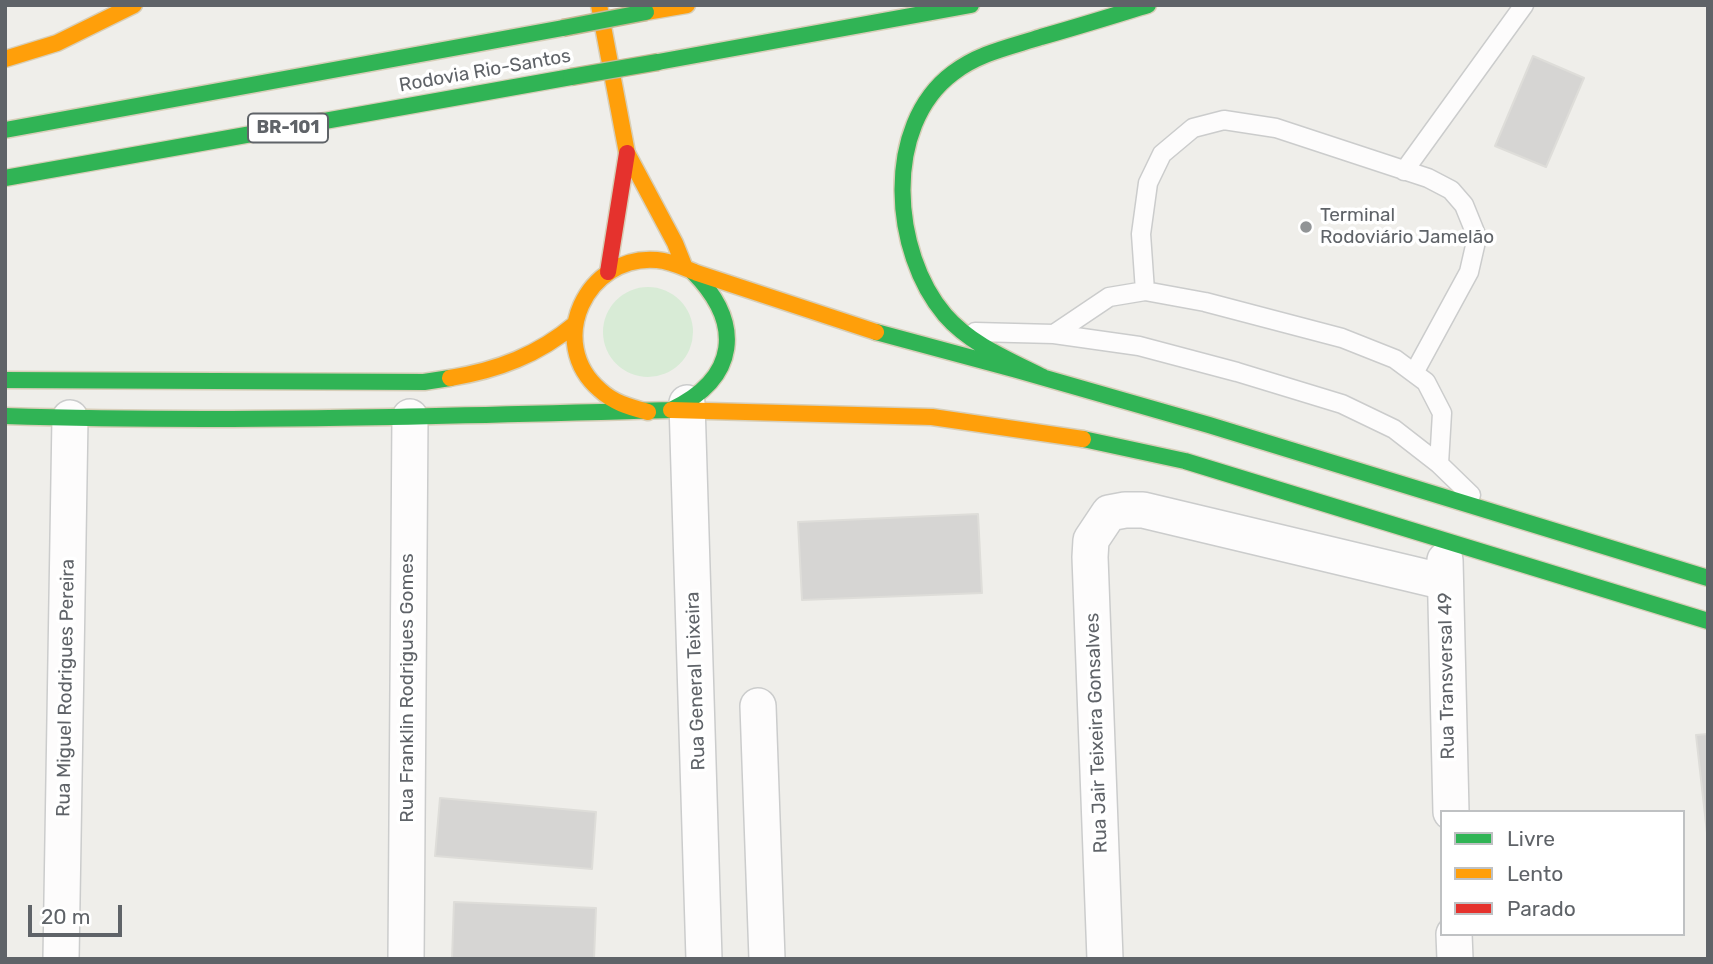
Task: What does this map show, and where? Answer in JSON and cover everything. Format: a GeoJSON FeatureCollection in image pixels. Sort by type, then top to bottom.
{"type":"FeatureCollection","features":[{"type":"Feature","properties":{"kind":"main road"},"geometry":{"type":"LineString","coordinates":[[5,59],[57,43],[101,14],[134,5]]}},
{"type":"Feature","properties":{"kind":"main road"},"geometry":{"type":"LineString","coordinates":[[599,5],[627,153],[689,270],[704,281],[719,301],[727,325],[723,363],[717,375],[701,394],[682,408]]}},
{"type":"Feature","properties":{"kind":"main road","name":"Rodovia Rio-Santos"},"geometry":{"type":"LineString","coordinates":[[5,130],[687,5]]}},
{"type":"Feature","properties":{"kind":"main road","name":"Rodovia Rio-Santos"},"geometry":{"type":"LineString","coordinates":[[5,178],[971,5]]}},
{"type":"Feature","properties":{"kind":"main road"},"geometry":{"type":"LineString","coordinates":[[1042,377],[995,353],[961,331],[928,291],[913,263],[902,205],[904,170],[912,130],[925,104],[942,82],[960,67],[982,55],[1148,5]]}},
{"type":"Feature","properties":{"kind":"main road"},"geometry":{"type":"LineString","coordinates":[[608,272],[627,153]]}},
{"type":"Feature","properties":{"kind":"main road"},"geometry":{"type":"LineString","coordinates":[[648,412],[622,407],[600,394],[579,362],[574,337],[578,312],[590,289],[608,272],[644,260],[670,262],[842,322],[1042,377],[1708,578]]}},
{"type":"Feature","properties":{"kind":"main road"},"geometry":{"type":"LineString","coordinates":[[5,380],[424,382],[473,375],[508,365],[557,341],[575,324]]}},
{"type":"Feature","properties":{"kind":"main road"},"geometry":{"type":"LineString","coordinates":[[5,416],[410,416],[648,412],[682,408],[932,417],[1059,434],[1185,461],[1708,621]]}},
{"type":"Feature","properties":{"kind":"street","name":"Rua General Teixeira"},"geometry":{"type":"LineString","coordinates":[[682,408],[704,959]]}},
{"type":"Feature","properties":{"kind":"street","name":"Rua Franklin Rodrigues Gomes"},"geometry":{"type":"LineString","coordinates":[[406,959],[410,416]]}},
{"type":"Feature","properties":{"kind":"street","name":"Rua Miguel Rodrigues Pereira"},"geometry":{"type":"LineString","coordinates":[[61,959],[70,418]]}},
{"type":"Feature","properties":{"kind":"street","name":"Rua Jair Teixeira Gonsalves"},"geometry":{"type":"LineString","coordinates":[[1105,959],[1090,557],[1091,540],[1109,513],[1143,510],[1445,582]]}},
{"type":"Feature","properties":{"kind":"street","name":"Rua Transversal 49"},"geometry":{"type":"LineString","coordinates":[[1444,540],[1451,810]]}},
{"type":"Feature","properties":{"kind":"street"},"geometry":{"type":"LineString","coordinates":[[758,706],[767,959]]}},
{"type":"Feature","properties":{"kind":"street"},"geometry":{"type":"LineString","coordinates":[[1454,936],[1455,959]]}},
{"type":"Feature","properties":{"kind":"lane"},"geometry":{"type":"LineString","coordinates":[[1404,171],[1524,5]]}},
{"type":"Feature","properties":{"kind":"lane"},"geometry":{"type":"LineString","coordinates":[[1144,291],[1141,234],[1148,183],[1162,154],[1193,128],[1224,120],[1276,128],[1427,178],[1451,190],[1464,205],[1476,237],[1469,272],[1414,373]]}},
{"type":"Feature","properties":{"kind":"lane"},"geometry":{"type":"LineString","coordinates":[[1054,334],[1109,297],[1144,291],[1205,302],[1342,338],[1395,359],[1426,382],[1442,414],[1439,464]]}},
{"type":"Feature","properties":{"kind":"lane"},"geometry":{"type":"LineString","coordinates":[[961,331],[1054,334],[1139,346],[1342,404],[1394,429],[1439,464],[1487,510]]}},
{"type":"Feature","properties":{"kind":"green space"},"geometry":{"type":"Polygon","coordinates":[[[648,287],[665,290],[680,300],[690,315],[693,332],[690,349],[680,364],[665,374],[648,377],[631,374],[616,364],[606,349],[603,332],[606,315],[616,300],[631,290],[648,287]]]}},
{"type":"Feature","properties":{"kind":"building"},"geometry":{"type":"Polygon","coordinates":[[[1533,56],[1584,78],[1546,167],[1495,146],[1533,56]]]}},
{"type":"Feature","properties":{"kind":"building"},"geometry":{"type":"Polygon","coordinates":[[[978,514],[982,593],[802,600],[798,522],[978,514]]]}},
{"type":"Feature","properties":{"kind":"building"},"geometry":{"type":"Polygon","coordinates":[[[1708,734],[1708,842],[1696,735],[1708,734]]]}},
{"type":"Feature","properties":{"kind":"building"},"geometry":{"type":"Polygon","coordinates":[[[440,798],[596,812],[592,869],[435,856],[440,798]]]}},
{"type":"Feature","properties":{"kind":"building"},"geometry":{"type":"Polygon","coordinates":[[[454,902],[596,908],[594,959],[452,959],[454,902]]]}},
{"type":"Feature","properties":{"kind":"traffic: fast"},"geometry":{"type":"LineString","coordinates":[[658,62],[971,5]]}},
{"type":"Feature","properties":{"kind":"traffic: fast"},"geometry":{"type":"LineString","coordinates":[[1043,377],[966,335],[945,315],[927,289],[914,258],[902,191],[905,157],[914,124],[930,96],[953,73],[984,55],[1148,5]]}},
{"type":"Feature","properties":{"kind":"traffic: fast"},"geometry":{"type":"LineString","coordinates":[[563,28],[646,12]]}},
{"type":"Feature","properties":{"kind":"traffic: fast"},"geometry":{"type":"LineString","coordinates":[[5,130],[563,28]]}},
{"type":"Feature","properties":{"kind":"traffic: fast"},"geometry":{"type":"LineString","coordinates":[[571,77],[658,62]]}},
{"type":"Feature","properties":{"kind":"traffic: fast"},"geometry":{"type":"LineString","coordinates":[[5,178],[571,77]]}},
{"type":"Feature","properties":{"kind":"traffic: fast"},"geometry":{"type":"LineString","coordinates":[[5,416],[255,419],[671,410],[693,397],[710,382],[721,366],[726,348],[726,330],[720,311],[693,272]]}},
{"type":"Feature","properties":{"kind":"traffic: fast"},"geometry":{"type":"LineString","coordinates":[[876,332],[1209,425],[1708,578]]}},
{"type":"Feature","properties":{"kind":"traffic: fast"},"geometry":{"type":"LineString","coordinates":[[5,380],[424,382],[450,378]]}},
{"type":"Feature","properties":{"kind":"traffic: fast"},"geometry":{"type":"LineString","coordinates":[[1083,439],[1185,461],[1708,621]]}},
{"type":"Feature","properties":{"kind":"traffic: slow"},"geometry":{"type":"LineString","coordinates":[[5,59],[57,43],[134,5]]}},
{"type":"Feature","properties":{"kind":"traffic: slow"},"geometry":{"type":"LineString","coordinates":[[599,5],[627,153],[675,243],[685,268]]}},
{"type":"Feature","properties":{"kind":"traffic: slow"},"geometry":{"type":"LineString","coordinates":[[646,12],[687,5]]}},
{"type":"Feature","properties":{"kind":"traffic: slow"},"geometry":{"type":"LineString","coordinates":[[648,412],[617,401],[600,390],[584,371],[576,349],[575,327],[581,305],[593,286],[610,271],[632,262],[668,262],[876,332]]}},
{"type":"Feature","properties":{"kind":"traffic: slow"},"geometry":{"type":"LineString","coordinates":[[450,378],[485,371],[517,360],[547,344],[575,324]]}},
{"type":"Feature","properties":{"kind":"traffic: slow"},"geometry":{"type":"LineString","coordinates":[[671,410],[932,417],[1083,439]]}},
{"type":"Feature","properties":{"kind":"traffic: jam"},"geometry":{"type":"LineString","coordinates":[[608,272],[627,153]]}},
{"type":"Feature","properties":{"kind":"place","name":"Terminal Rodoviário Jamelão"},"geometry":{"type":"Point","coordinates":[1306,227]}}]}
